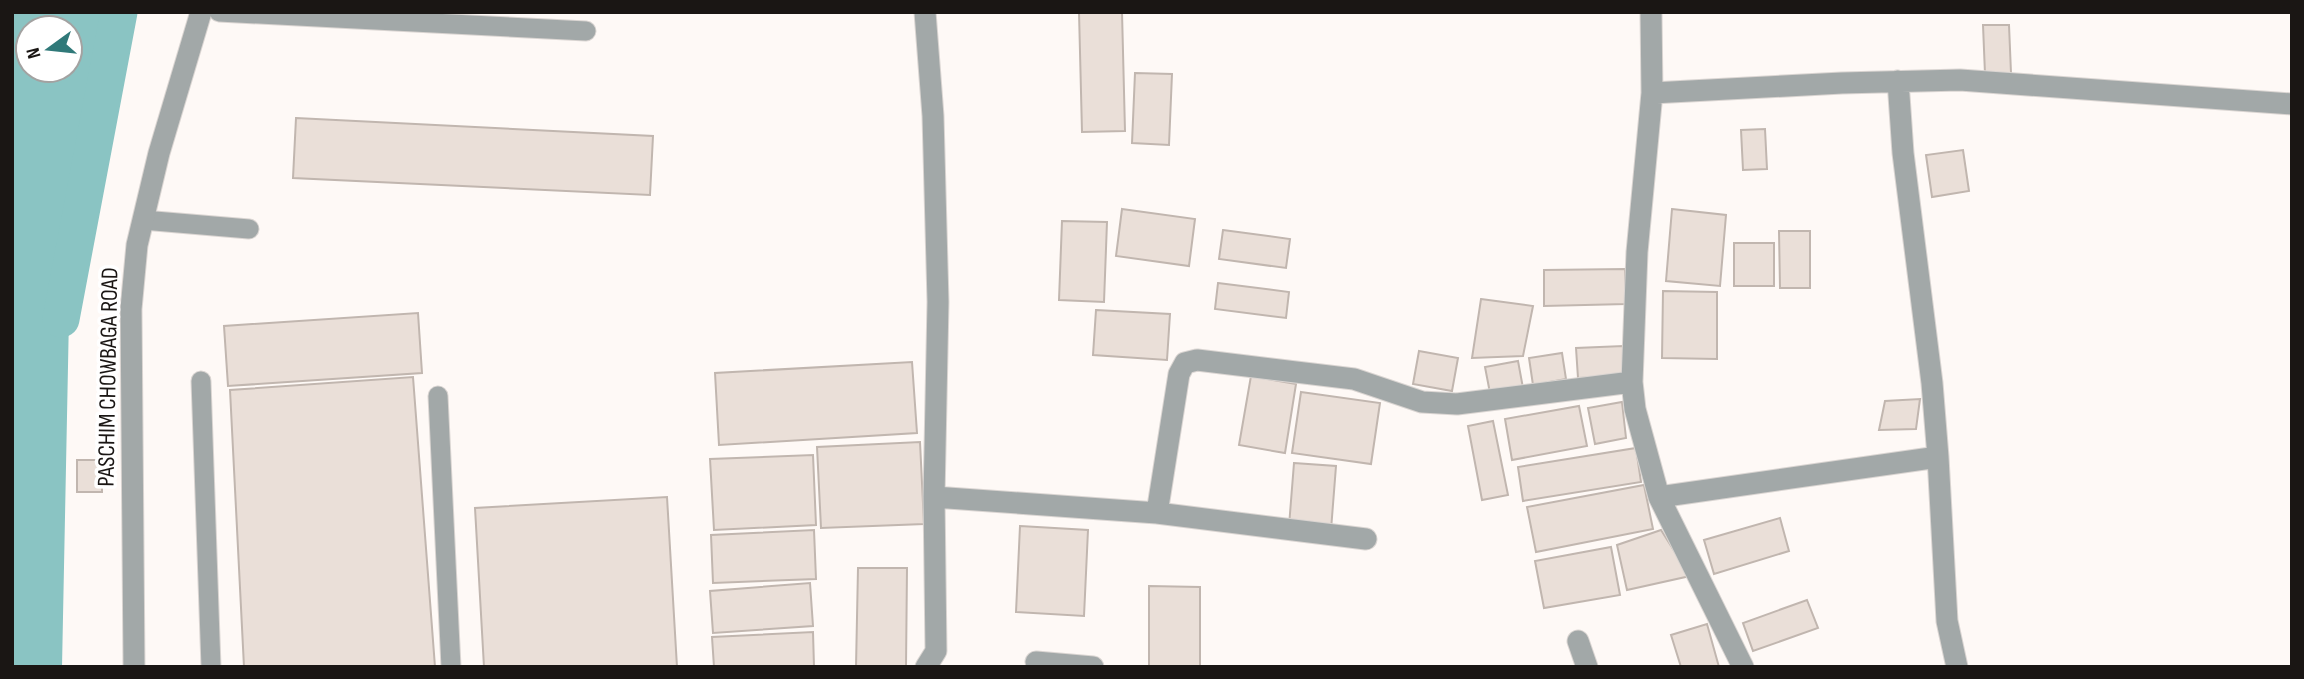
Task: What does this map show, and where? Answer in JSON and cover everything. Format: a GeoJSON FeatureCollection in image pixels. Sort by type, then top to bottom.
{"type":"FeatureCollection","features":[{"type":"Feature","properties":{"kind":"street","name":"PASCHIM CHOWBAGA ROAD"},"geometry":{"type":"LineString","coordinates":[[134,667],[131,309],[136,246],[159,153],[201,12]]}},
{"type":"Feature","properties":{"kind":"street"},"geometry":{"type":"LineString","coordinates":[[925,12],[933,116],[939,302],[934,496],[936,651],[926,667]]}},
{"type":"Feature","properties":{"kind":"street"},"geometry":{"type":"LineString","coordinates":[[1651,12],[1652,93],[1637,253],[1632,382],[1640,433],[1659,497],[1743,667]]}},
{"type":"Feature","properties":{"kind":"street"},"geometry":{"type":"LineString","coordinates":[[1652,93],[1960,80],[2292,103]]}},
{"type":"Feature","properties":{"kind":"street"},"geometry":{"type":"LineString","coordinates":[[1898,81],[1903,153],[1932,383],[1947,621],[1957,667]]}},
{"type":"Feature","properties":{"kind":"street"},"geometry":{"type":"LineString","coordinates":[[1157,513],[1179,374],[1185,363],[1197,360],[1354,379],[1422,402],[1457,404],[1632,382]]}},
{"type":"Feature","properties":{"kind":"street"},"geometry":{"type":"LineString","coordinates":[[1659,497],[1938,457]]}},
{"type":"Feature","properties":{"kind":"street"},"geometry":{"type":"LineString","coordinates":[[934,496],[1157,513],[1366,539]]}},
{"type":"Feature","properties":{"kind":"street"},"geometry":{"type":"LineString","coordinates":[[1578,641],[1587,667]]}},
{"type":"Feature","properties":{"kind":"street"},"geometry":{"type":"LineString","coordinates":[[1036,662],[1093,667]]}},
{"type":"Feature","properties":{"kind":"lane"},"geometry":{"type":"LineString","coordinates":[[219,12],[586,31]]}},
{"type":"Feature","properties":{"kind":"lane"},"geometry":{"type":"LineString","coordinates":[[143,220],[249,229]]}},
{"type":"Feature","properties":{"kind":"lane"},"geometry":{"type":"LineString","coordinates":[[201,381],[211,667]]}},
{"type":"Feature","properties":{"kind":"lane"},"geometry":{"type":"LineString","coordinates":[[439,396],[451,667]]}},
{"type":"Feature","properties":{"kind":"water"},"geometry":{"type":"Polygon","coordinates":[[[12,12],[121,12],[111,41],[71,216],[62,667],[12,667],[12,12]]]}},
{"type":"Feature","properties":{"kind":"building"},"geometry":{"type":"Polygon","coordinates":[[[1079,12],[1122,12],[1125,131],[1082,132],[1079,12]]]}},
{"type":"Feature","properties":{"kind":"building"},"geometry":{"type":"Polygon","coordinates":[[[1983,25],[2009,25],[2011,73],[1985,74],[1983,25]]]}},
{"type":"Feature","properties":{"kind":"building"},"geometry":{"type":"Polygon","coordinates":[[[1135,73],[1172,74],[1169,145],[1132,143],[1135,73]]]}},
{"type":"Feature","properties":{"kind":"building"},"geometry":{"type":"Polygon","coordinates":[[[296,118],[653,136],[650,195],[293,178],[296,118]]]}},
{"type":"Feature","properties":{"kind":"building"},"geometry":{"type":"Polygon","coordinates":[[[1765,129],[1767,169],[1743,170],[1741,130],[1765,129]]]}},
{"type":"Feature","properties":{"kind":"building"},"geometry":{"type":"Polygon","coordinates":[[[1963,150],[1969,191],[1932,197],[1926,155],[1963,150]]]}},
{"type":"Feature","properties":{"kind":"building"},"geometry":{"type":"Polygon","coordinates":[[[1122,209],[1195,219],[1189,266],[1116,256],[1122,209]]]}},
{"type":"Feature","properties":{"kind":"building"},"geometry":{"type":"Polygon","coordinates":[[[1672,209],[1726,215],[1720,286],[1666,281],[1672,209]]]}},
{"type":"Feature","properties":{"kind":"building"},"geometry":{"type":"Polygon","coordinates":[[[1062,221],[1107,222],[1104,302],[1059,300],[1062,221]]]}},
{"type":"Feature","properties":{"kind":"building"},"geometry":{"type":"Polygon","coordinates":[[[1223,230],[1290,239],[1286,268],[1219,259],[1223,230]]]}},
{"type":"Feature","properties":{"kind":"building"},"geometry":{"type":"Polygon","coordinates":[[[1779,231],[1810,231],[1810,288],[1780,288],[1779,231]]]}},
{"type":"Feature","properties":{"kind":"building"},"geometry":{"type":"Polygon","coordinates":[[[1734,243],[1774,243],[1774,286],[1734,286],[1734,243]]]}},
{"type":"Feature","properties":{"kind":"building"},"geometry":{"type":"Polygon","coordinates":[[[1625,269],[1626,304],[1544,306],[1544,270],[1625,269]]]}},
{"type":"Feature","properties":{"kind":"building"},"geometry":{"type":"Polygon","coordinates":[[[1218,283],[1289,292],[1286,318],[1215,309],[1218,283]]]}},
{"type":"Feature","properties":{"kind":"building"},"geometry":{"type":"Polygon","coordinates":[[[1663,291],[1717,292],[1717,359],[1662,358],[1663,291]]]}},
{"type":"Feature","properties":{"kind":"building"},"geometry":{"type":"Polygon","coordinates":[[[1481,299],[1533,306],[1523,356],[1472,358],[1481,299]]]}},
{"type":"Feature","properties":{"kind":"building"},"geometry":{"type":"Polygon","coordinates":[[[1096,310],[1170,314],[1167,360],[1093,355],[1096,310]]]}},
{"type":"Feature","properties":{"kind":"building"},"geometry":{"type":"Polygon","coordinates":[[[418,313],[422,373],[228,386],[224,326],[418,313]]]}},
{"type":"Feature","properties":{"kind":"building"},"geometry":{"type":"Polygon","coordinates":[[[1623,346],[1624,376],[1578,378],[1576,348],[1623,346]]]}},
{"type":"Feature","properties":{"kind":"building"},"geometry":{"type":"Polygon","coordinates":[[[1419,351],[1458,358],[1452,391],[1413,384],[1419,351]]]}},
{"type":"Feature","properties":{"kind":"building"},"geometry":{"type":"Polygon","coordinates":[[[1562,353],[1566,379],[1533,385],[1529,358],[1562,353]]]}},
{"type":"Feature","properties":{"kind":"building"},"geometry":{"type":"Polygon","coordinates":[[[1518,361],[1523,388],[1490,393],[1485,367],[1518,361]]]}},
{"type":"Feature","properties":{"kind":"building"},"geometry":{"type":"Polygon","coordinates":[[[912,362],[917,433],[719,445],[715,373],[912,362]]]}},
{"type":"Feature","properties":{"kind":"building"},"geometry":{"type":"Polygon","coordinates":[[[1251,376],[1296,384],[1285,453],[1239,445],[1251,376]]]}},
{"type":"Feature","properties":{"kind":"building"},"geometry":{"type":"Polygon","coordinates":[[[413,377],[435,667],[244,667],[230,390],[413,377]]]}},
{"type":"Feature","properties":{"kind":"building"},"geometry":{"type":"Polygon","coordinates":[[[1301,392],[1380,403],[1371,464],[1292,453],[1301,392]]]}},
{"type":"Feature","properties":{"kind":"building"},"geometry":{"type":"Polygon","coordinates":[[[1920,399],[1916,429],[1879,430],[1885,401],[1920,399]]]}},
{"type":"Feature","properties":{"kind":"building"},"geometry":{"type":"Polygon","coordinates":[[[1622,402],[1626,438],[1595,444],[1588,408],[1622,402]]]}},
{"type":"Feature","properties":{"kind":"building"},"geometry":{"type":"Polygon","coordinates":[[[1579,406],[1587,446],[1512,460],[1505,419],[1579,406]]]}},
{"type":"Feature","properties":{"kind":"building"},"geometry":{"type":"Polygon","coordinates":[[[1493,421],[1508,495],[1482,500],[1468,426],[1493,421]]]}},
{"type":"Feature","properties":{"kind":"building"},"geometry":{"type":"Polygon","coordinates":[[[920,442],[924,524],[821,528],[817,447],[920,442]]]}},
{"type":"Feature","properties":{"kind":"building"},"geometry":{"type":"Polygon","coordinates":[[[1636,448],[1641,482],[1523,501],[1518,467],[1636,448]]]}},
{"type":"Feature","properties":{"kind":"building"},"geometry":{"type":"Polygon","coordinates":[[[813,455],[816,525],[714,530],[710,459],[813,455]]]}},
{"type":"Feature","properties":{"kind":"building"},"geometry":{"type":"Polygon","coordinates":[[[77,460],[102,460],[102,492],[77,492],[77,460]]]}},
{"type":"Feature","properties":{"kind":"building"},"geometry":{"type":"Polygon","coordinates":[[[1294,463],[1336,466],[1331,530],[1289,526],[1294,463]]]}},
{"type":"Feature","properties":{"kind":"building"},"geometry":{"type":"Polygon","coordinates":[[[1644,485],[1653,529],[1536,552],[1527,507],[1644,485]]]}},
{"type":"Feature","properties":{"kind":"building"},"geometry":{"type":"Polygon","coordinates":[[[667,497],[677,667],[484,667],[475,508],[667,497]]]}},
{"type":"Feature","properties":{"kind":"building"},"geometry":{"type":"Polygon","coordinates":[[[1780,518],[1789,551],[1714,574],[1704,540],[1780,518]]]}},
{"type":"Feature","properties":{"kind":"building"},"geometry":{"type":"Polygon","coordinates":[[[1020,526],[1088,530],[1084,616],[1016,612],[1020,526]]]}},
{"type":"Feature","properties":{"kind":"building"},"geometry":{"type":"Polygon","coordinates":[[[814,530],[816,579],[713,583],[711,535],[814,530]]]}},
{"type":"Feature","properties":{"kind":"building"},"geometry":{"type":"Polygon","coordinates":[[[1661,530],[1690,576],[1627,590],[1617,545],[1661,530]]]}},
{"type":"Feature","properties":{"kind":"building"},"geometry":{"type":"Polygon","coordinates":[[[1611,547],[1620,595],[1544,608],[1535,561],[1611,547]]]}},
{"type":"Feature","properties":{"kind":"building"},"geometry":{"type":"Polygon","coordinates":[[[858,568],[907,568],[906,667],[856,667],[858,568]]]}},
{"type":"Feature","properties":{"kind":"building"},"geometry":{"type":"Polygon","coordinates":[[[810,583],[813,626],[713,633],[710,591],[810,583]]]}},
{"type":"Feature","properties":{"kind":"building"},"geometry":{"type":"Polygon","coordinates":[[[1149,586],[1200,587],[1200,667],[1149,667],[1149,586]]]}},
{"type":"Feature","properties":{"kind":"building"},"geometry":{"type":"Polygon","coordinates":[[[1807,600],[1818,628],[1753,651],[1743,623],[1807,600]]]}},
{"type":"Feature","properties":{"kind":"building"},"geometry":{"type":"Polygon","coordinates":[[[1707,624],[1719,667],[1681,667],[1671,635],[1707,624]]]}},
{"type":"Feature","properties":{"kind":"building"},"geometry":{"type":"Polygon","coordinates":[[[813,632],[814,667],[714,667],[712,637],[813,632]]]}},
{"type":"Feature","properties":{"kind":"waterway"},"geometry":{"type":"LineString","coordinates":[[61,319],[119,12]]}}]}
